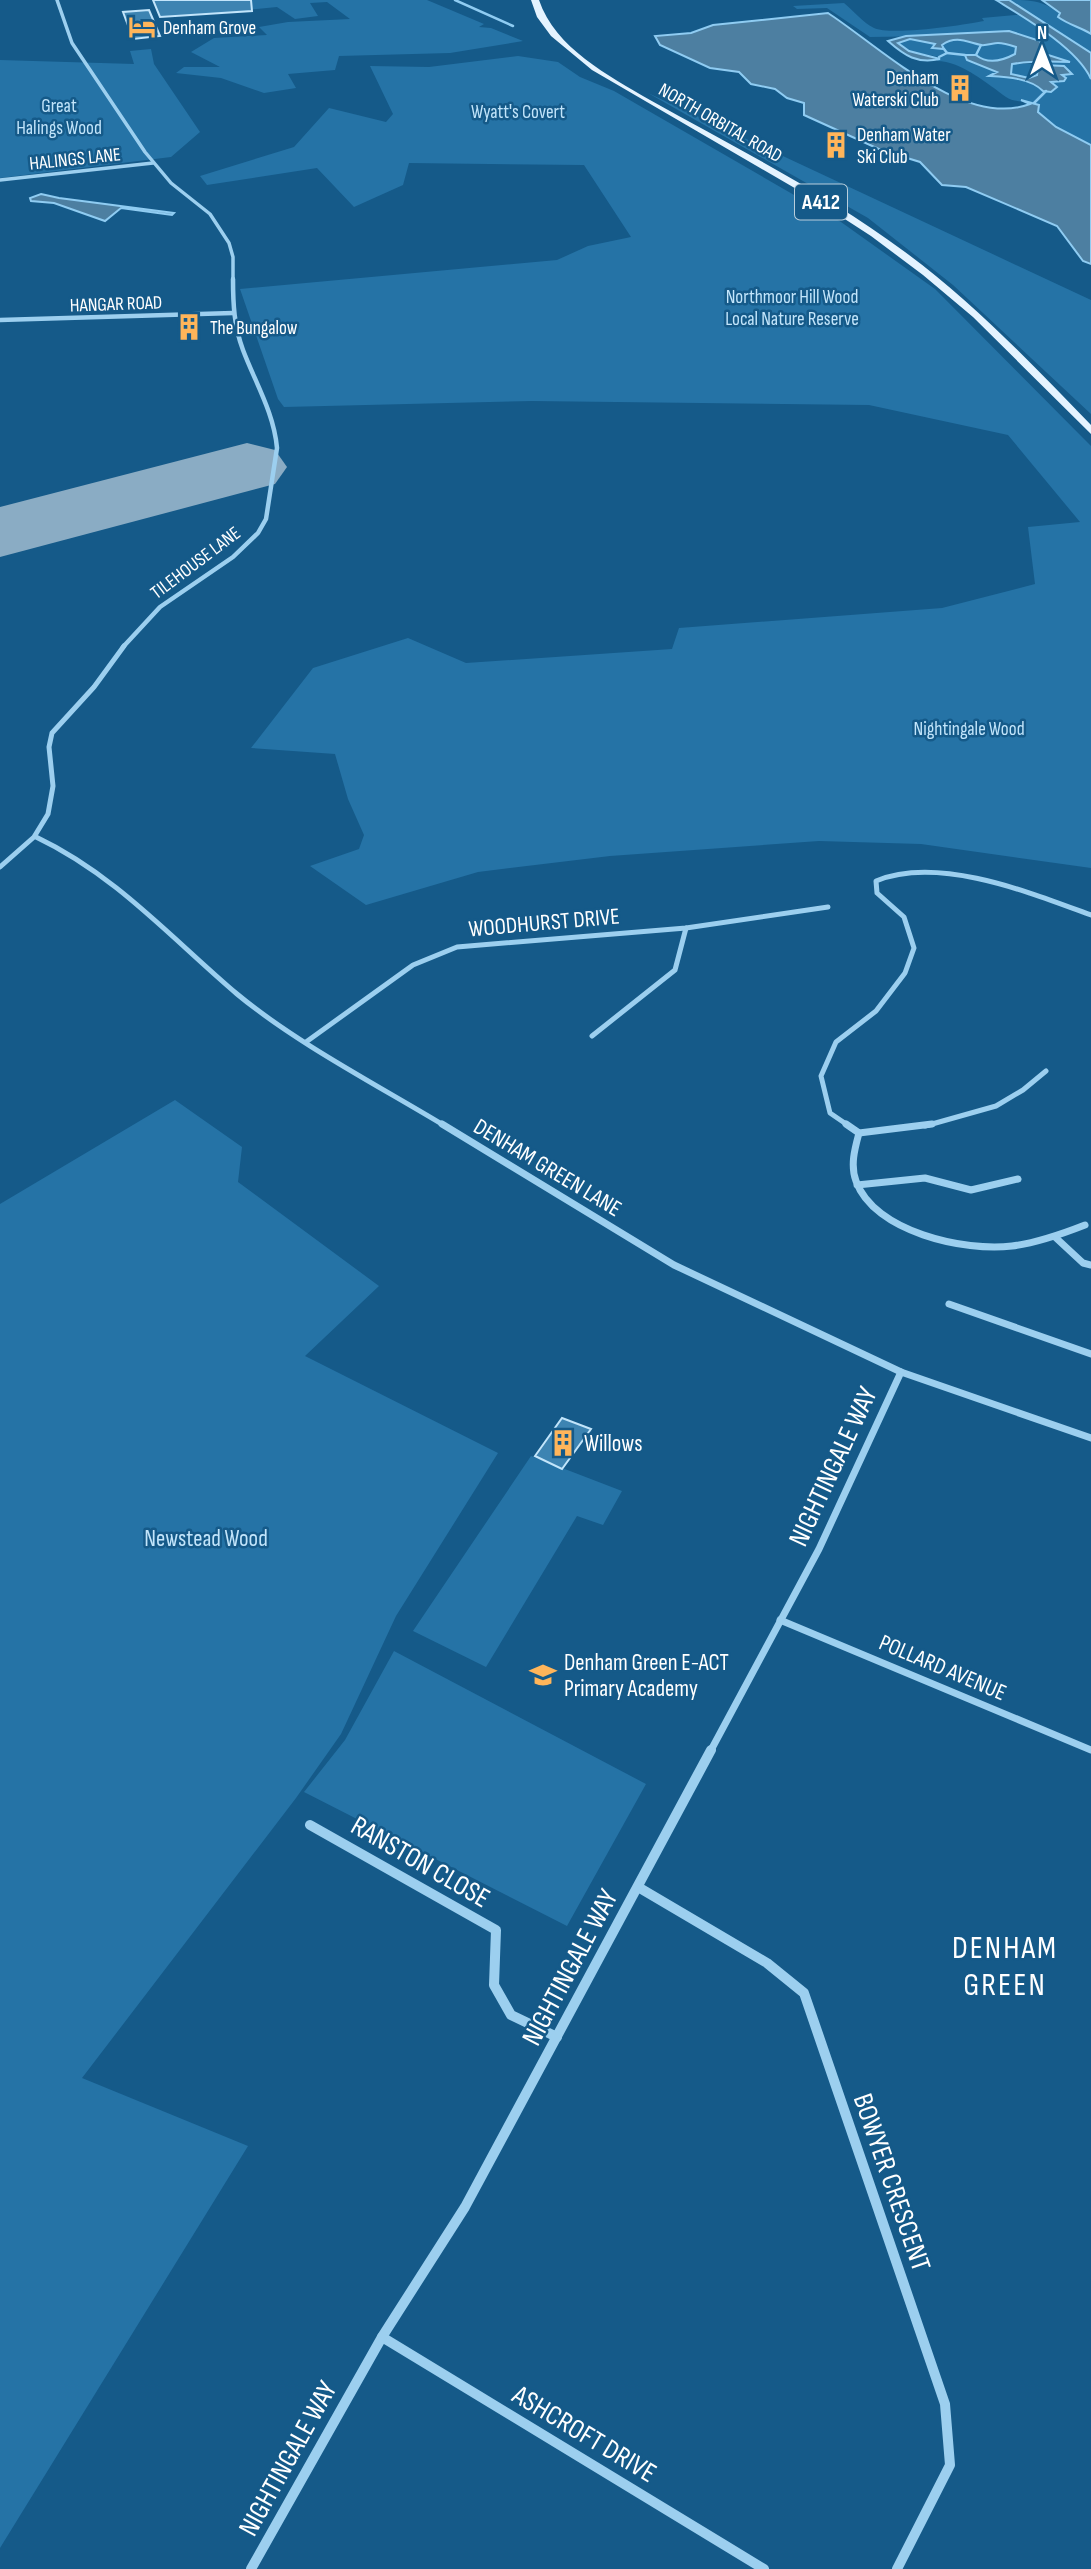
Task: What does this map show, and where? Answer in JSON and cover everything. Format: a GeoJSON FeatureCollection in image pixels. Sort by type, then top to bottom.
{"type":"FeatureCollection","features":[{"type":"Feature","properties":{"kind":"main road","name":"NORTH ORBITAL ROAD"},"geometry":{"type":"LineString","coordinates":[[535,0],[535,5],[551,32],[584,61],[656,106],[772,170],[900,252],[946,288],[1028,365],[1091,431]]}},
{"type":"Feature","properties":{"kind":"street","name":"TILEHOUSE LANE"},"geometry":{"type":"LineString","coordinates":[[0,867],[36,838],[52,801],[54,785],[49,744],[52,733],[86,698],[145,621],[180,592],[238,553],[254,537],[265,519],[277,448],[275,429],[242,348],[233,313],[233,257],[229,243],[210,214],[170,182],[153,163],[72,43],[57,0]]}},
{"type":"Feature","properties":{"kind":"street","name":"HALINGS LANE"},"geometry":{"type":"LineString","coordinates":[[0,180],[153,163]]}},
{"type":"Feature","properties":{"kind":"street","name":"HANGAR ROAD"},"geometry":{"type":"LineString","coordinates":[[0,320],[233,313]]}},
{"type":"Feature","properties":{"kind":"street","name":"DENHAM GREEN LANE"},"geometry":{"type":"LineString","coordinates":[[36,838],[59,848],[117,886],[239,996],[306,1042],[674,1265],[901,1372],[1091,1438]]}},
{"type":"Feature","properties":{"kind":"street"},"geometry":{"type":"LineString","coordinates":[[1046,1071],[1023,1090],[996,1106],[922,1127],[859,1133],[830,1113],[821,1076],[836,1042],[876,1011],[905,973],[914,948],[904,917],[877,894],[876,881],[896,873],[932,874],[1007,887],[1091,915]]}},
{"type":"Feature","properties":{"kind":"street","name":"WOODHURST DRIVE"},"geometry":{"type":"LineString","coordinates":[[306,1042],[413,965],[457,947],[686,928],[828,907]]}},
{"type":"Feature","properties":{"kind":"street"},"geometry":{"type":"LineString","coordinates":[[592,1036],[675,970],[686,928]]}},
{"type":"Feature","properties":{"kind":"street"},"geometry":{"type":"LineString","coordinates":[[859,1133],[853,1157],[857,1185],[880,1210],[912,1231],[960,1245],[1010,1246],[1055,1237],[1085,1224]]}},
{"type":"Feature","properties":{"kind":"street"},"geometry":{"type":"LineString","coordinates":[[857,1185],[925,1178],[971,1190],[1018,1179]]}},
{"type":"Feature","properties":{"kind":"street"},"geometry":{"type":"LineString","coordinates":[[1055,1237],[1083,1264],[1091,1265]]}},
{"type":"Feature","properties":{"kind":"street"},"geometry":{"type":"LineString","coordinates":[[948,1304],[1091,1354]]}},
{"type":"Feature","properties":{"kind":"street","name":"NIGHTINGALE WAY"},"geometry":{"type":"LineString","coordinates":[[251,2569],[382,2337],[465,2207],[819,1549],[901,1372]]}},
{"type":"Feature","properties":{"kind":"street","name":"POLLARD AVENUE"},"geometry":{"type":"LineString","coordinates":[[780,1620],[1091,1750]]}},
{"type":"Feature","properties":{"kind":"street","name":"RANSTON CLOSE"},"geometry":{"type":"LineString","coordinates":[[310,1825],[496,1930],[494,1985],[511,2015],[557,2037]]}},
{"type":"Feature","properties":{"kind":"street","name":"BOWYER CRESCENT"},"geometry":{"type":"LineString","coordinates":[[638,1887],[767,1963],[804,1993],[945,2403],[950,2465],[897,2569]]}},
{"type":"Feature","properties":{"kind":"street","name":"ASHCROFT DRIVE"},"geometry":{"type":"LineString","coordinates":[[382,2337],[764,2569]]}},
{"type":"Feature","properties":{"kind":"green space"},"geometry":{"type":"Polygon","coordinates":[[[233,0],[427,0],[484,24],[479,27],[491,28],[523,41],[450,53],[339,56],[335,70],[288,74],[296,88],[264,93],[221,78],[176,73],[184,67],[220,67],[191,52],[214,38],[267,35],[259,27],[288,22],[350,19],[327,2],[310,3],[318,16],[295,19],[277,7],[245,10],[233,0]]]}},
{"type":"Feature","properties":{"kind":"green space"},"geometry":{"type":"Polygon","coordinates":[[[1004,0],[1040,3],[1054,10],[1068,24],[1079,26],[1091,34],[1091,145],[1056,127],[1038,112],[1039,106],[1009,99],[965,69],[937,61],[939,57],[909,51],[897,43],[910,39],[935,44],[933,48],[957,39],[974,40],[981,45],[999,43],[1016,47],[1015,54],[1001,61],[967,60],[998,72],[991,76],[1018,79],[1051,92],[1037,75],[1022,78],[1009,72],[1011,64],[1038,64],[1047,61],[1040,41],[977,32],[870,37],[827,8],[797,9],[793,6],[844,3],[874,28],[896,31],[945,27],[984,21],[982,18],[1025,14],[1004,0]]]}},
{"type":"Feature","properties":{"kind":"green space","name":"Great Halings Wood"},"geometry":{"type":"Polygon","coordinates":[[[151,49],[154,64],[200,132],[171,157],[0,178],[0,60],[134,64],[130,51],[151,49]]]}},
{"type":"Feature","properties":{"kind":"green space"},"geometry":{"type":"Polygon","coordinates":[[[518,56],[558,62],[580,77],[614,91],[841,222],[935,289],[1091,446],[1091,868],[921,844],[819,841],[610,856],[478,872],[366,905],[310,866],[359,849],[364,835],[348,799],[335,754],[251,748],[313,668],[408,638],[466,663],[672,649],[679,628],[942,608],[1035,584],[1028,527],[1080,522],[1008,435],[869,405],[532,401],[284,407],[278,399],[240,289],[557,260],[588,246],[631,237],[584,165],[409,163],[403,185],[354,207],[317,168],[207,185],[200,176],[294,147],[329,108],[386,122],[393,114],[370,66],[429,67],[518,56]]]}},
{"type":"Feature","properties":{"kind":"green space"},"geometry":{"type":"Polygon","coordinates":[[[648,93],[1091,300],[1091,414],[953,285],[868,218],[648,93]]]}},
{"type":"Feature","properties":{"kind":"green space","name":"Newstead Wood"},"geometry":{"type":"Polygon","coordinates":[[[175,1100],[242,1147],[238,1182],[379,1286],[305,1356],[498,1453],[396,1616],[341,1734],[296,1798],[82,2078],[248,2146],[0,2548],[0,1204],[175,1100]]]}},
{"type":"Feature","properties":{"kind":"green space"},"geometry":{"type":"Polygon","coordinates":[[[531,1456],[622,1491],[603,1525],[577,1516],[486,1667],[413,1631],[531,1456]]]}},
{"type":"Feature","properties":{"kind":"green space"},"geometry":{"type":"Polygon","coordinates":[[[394,1651],[646,1784],[567,1926],[304,1792],[345,1740],[394,1651]]]}},
{"type":"Feature","properties":{"kind":"shaded area"},"geometry":{"type":"Polygon","coordinates":[[[996,0],[1009,0],[1091,53],[1091,79],[1084,67],[1062,45],[996,0]]]}},
{"type":"Feature","properties":{"kind":"shaded area"},"geometry":{"type":"Polygon","coordinates":[[[1042,0],[1091,0],[1091,34],[1058,17],[1060,13],[1042,0]]]}},
{"type":"Feature","properties":{"kind":"shaded area"},"geometry":{"type":"Polygon","coordinates":[[[828,13],[924,81],[951,95],[978,105],[1005,109],[1030,104],[1021,100],[1039,105],[1038,112],[1056,127],[1091,145],[1091,264],[1083,261],[1057,226],[966,187],[942,185],[920,162],[881,150],[804,115],[804,103],[787,98],[775,89],[751,84],[739,72],[710,68],[660,45],[655,36],[691,33],[713,25],[828,13]]]}},
{"type":"Feature","properties":{"kind":"shaded area"},"geometry":{"type":"Polygon","coordinates":[[[1009,31],[1040,41],[1045,54],[1070,62],[1012,64],[1011,74],[1029,78],[1037,75],[1038,68],[1043,65],[1064,66],[1072,74],[1062,75],[1066,78],[1064,81],[1051,82],[1057,87],[1051,92],[1043,91],[1025,81],[989,76],[997,72],[967,60],[965,55],[1000,60],[1015,54],[1014,46],[998,43],[981,45],[957,40],[942,45],[944,49],[932,48],[935,44],[910,39],[898,43],[909,51],[940,59],[925,60],[906,55],[888,41],[906,36],[1009,31]]]}},
{"type":"Feature","properties":{"kind":"shaded area"},"geometry":{"type":"Polygon","coordinates":[[[41,194],[174,213],[172,215],[121,208],[105,221],[54,203],[31,201],[30,198],[41,194]]]}},
{"type":"Feature","properties":{"kind":"building"},"geometry":{"type":"Polygon","coordinates":[[[153,0],[251,0],[252,11],[160,17],[153,0]]]}},
{"type":"Feature","properties":{"kind":"building"},"geometry":{"type":"Polygon","coordinates":[[[149,10],[160,36],[133,39],[123,12],[149,10]]]}},
{"type":"Feature","properties":{"kind":"building","name":"Willows"},"geometry":{"type":"Polygon","coordinates":[[[562,1418],[591,1429],[562,1469],[535,1456],[562,1418]]]}},
{"type":"Feature","properties":{"kind":"waterway"},"geometry":{"type":"LineString","coordinates":[[455,0],[513,26]]}},
{"type":"Feature","properties":{"kind":"waterway"},"geometry":{"type":"LineString","coordinates":[[976,55],[981,45]]}},
{"type":"Feature","properties":{"kind":"waterway"},"geometry":{"type":"LineString","coordinates":[[944,49],[947,53]]}},
{"type":"Feature","properties":{"kind":"waterway"},"geometry":{"type":"LineString","coordinates":[[939,57],[947,53]]}},
{"type":"Feature","properties":{"kind":"waterway"},"geometry":{"type":"LineString","coordinates":[[947,53],[965,55]]}},
{"type":"Feature","properties":{"kind":"waterway"},"geometry":{"type":"LineString","coordinates":[[1034,103],[1046,91]]}},
{"type":"Feature","properties":{"kind":"runway"},"geometry":{"type":"LineString","coordinates":[[0,532],[247,467]]}},
{"type":"Feature","properties":{"kind":"place","name":"Denham Grove"},"geometry":{"type":"Point","coordinates":[142,27]}},
{"type":"Feature","properties":{"kind":"place","name":"Denham Waterski Club"},"geometry":{"type":"Point","coordinates":[960,88]}},
{"type":"Feature","properties":{"kind":"place","name":"Denham Water Ski Club"},"geometry":{"type":"Point","coordinates":[836,145]}},
{"type":"Feature","properties":{"kind":"place","name":"The Bungalow"},"geometry":{"type":"Point","coordinates":[189,327]}},
{"type":"Feature","properties":{"kind":"place","name":"Willows"},"geometry":{"type":"Point","coordinates":[563,1443]}},
{"type":"Feature","properties":{"kind":"place","name":"Denham Green E-ACT Primary Academy"},"geometry":{"type":"Point","coordinates":[543,1675]}},
{"type":"Feature","properties":{"kind":"district","name":"DENHAM GREEN"},"geometry":{"type":"Point","coordinates":[1005,1966]}},
{"type":"Feature","properties":{"kind":"park label","name":"Wyatt's Covert"},"geometry":{"type":"Point","coordinates":[518,111]}},
{"type":"Feature","properties":{"kind":"park label","name":"Northmoor Hill Wood Local Nature Reserve"},"geometry":{"type":"Point","coordinates":[792,307]}},
{"type":"Feature","properties":{"kind":"park label","name":"Nightingale Wood"},"geometry":{"type":"Point","coordinates":[969,728]}}]}
